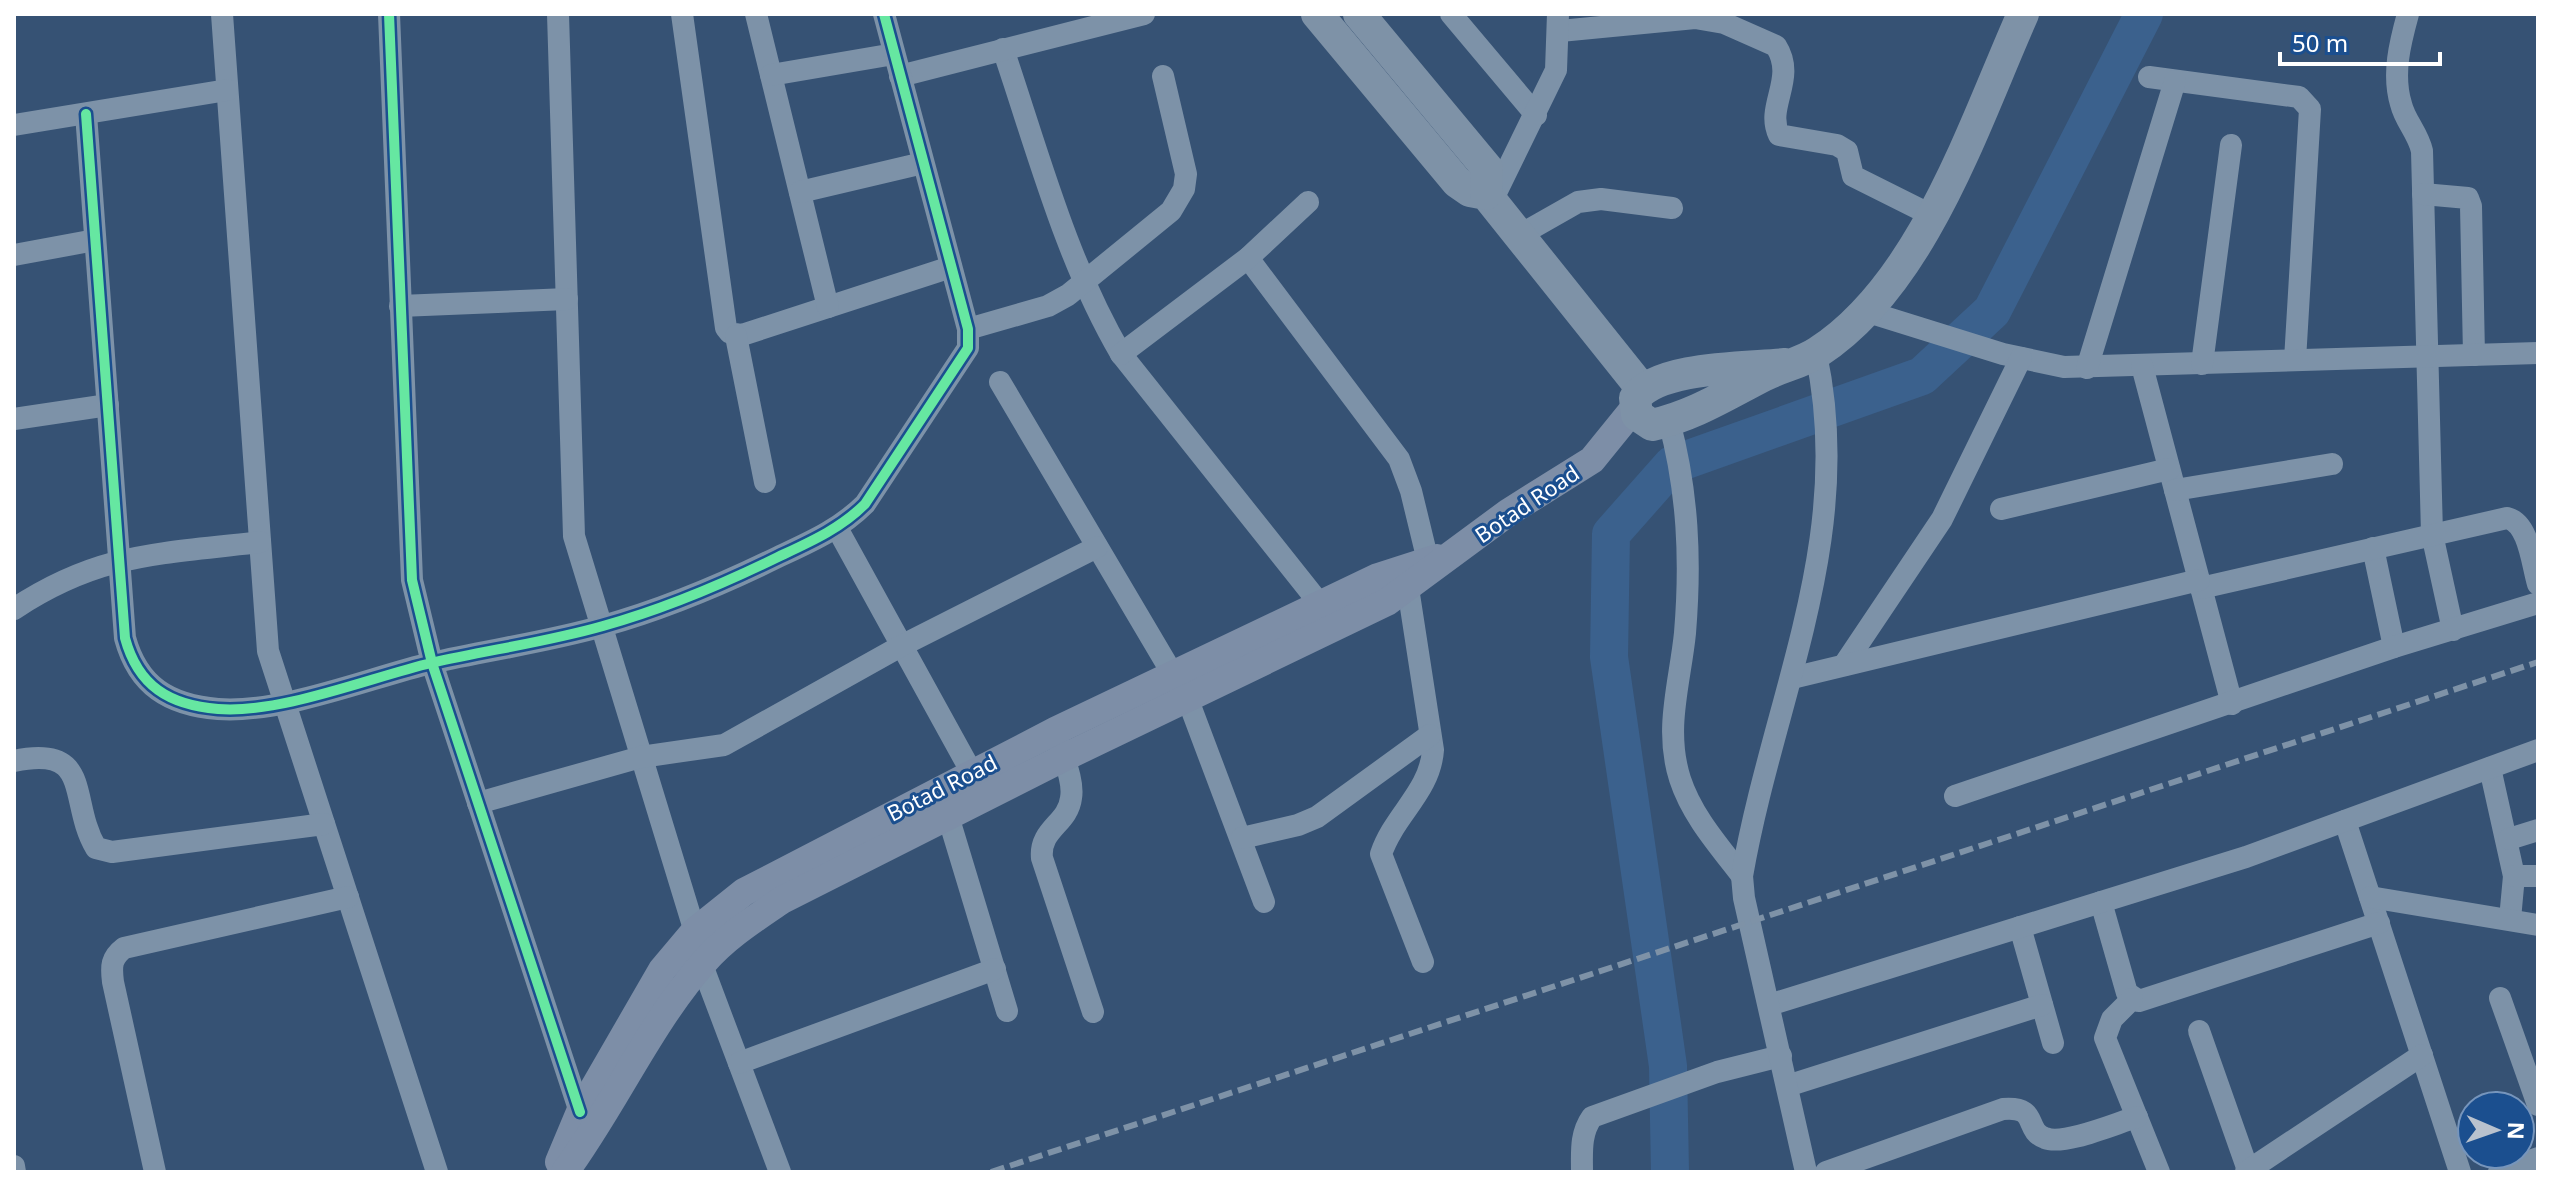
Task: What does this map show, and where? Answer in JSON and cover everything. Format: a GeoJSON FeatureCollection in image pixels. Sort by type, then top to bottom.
{"type":"FeatureCollection","features":[{"type":"Feature","properties":{"kind":"highway"},"geometry":{"type":"LineString","coordinates":[[1317,14],[1457,182],[1470,191],[1489,197],[1650,411],[1674,377],[1720,383],[1816,354],[1865,311],[1914,250],[2023,14]]}},
{"type":"Feature","properties":{"kind":"highway"},"geometry":{"type":"LineString","coordinates":[[1367,16],[1487,168],[1489,197]]}},
{"type":"Feature","properties":{"kind":"main road","name":"Botad Road"},"geometry":{"type":"LineString","coordinates":[[555,1172],[580,1112],[662,970],[694,932],[744,892],[780,870],[1055,731],[1180,688],[1387,602],[1509,512],[1594,458],[1650,411]]}},
{"type":"Feature","properties":{"kind":"main road","name":"Botad Road"},"geometry":{"type":"LineString","coordinates":[[565,1172],[597,1128],[647,1041],[704,963],[741,928],[782,900],[1063,758],[1320,604],[1378,577],[1456,551]]}},
{"type":"Feature","properties":{"kind":"street"},"geometry":{"type":"LineString","coordinates":[[222,14],[268,651],[437,1172]]}},
{"type":"Feature","properties":{"kind":"street"},"geometry":{"type":"LineString","coordinates":[[389,14],[412,580],[432,663],[580,1112]]}},
{"type":"Feature","properties":{"kind":"street"},"geometry":{"type":"LineString","coordinates":[[558,14],[574,536],[694,932],[777,1171]]}},
{"type":"Feature","properties":{"kind":"street"},"geometry":{"type":"LineString","coordinates":[[682,14],[726,328],[736,336],[765,482]]}},
{"type":"Feature","properties":{"kind":"street"},"geometry":{"type":"LineString","coordinates":[[756,14],[828,307]]}},
{"type":"Feature","properties":{"kind":"street"},"geometry":{"type":"LineString","coordinates":[[86,114],[125,638],[139,673],[159,692],[188,704],[218,709],[257,708],[432,663],[602,627],[702,594],[837,528],[865,504],[968,348],[968,329],[884,14]]}},
{"type":"Feature","properties":{"kind":"street"},"geometry":{"type":"LineString","coordinates":[[900,76],[1144,14]]}},
{"type":"Feature","properties":{"kind":"street"},"geometry":{"type":"LineString","coordinates":[[1451,14],[1536,115]]}},
{"type":"Feature","properties":{"kind":"street"},"geometry":{"type":"LineString","coordinates":[[2408,14],[2396,72],[2401,106],[2419,135],[2432,534],[2453,630]]}},
{"type":"Feature","properties":{"kind":"street"},"geometry":{"type":"LineString","coordinates":[[1489,197],[1536,115],[1556,70],[1559,22],[1695,18],[1724,23],[1776,46],[1786,71],[1775,126],[1779,135],[1837,145],[1847,151],[1853,176],[1931,215]]}},
{"type":"Feature","properties":{"kind":"street"},"geometry":{"type":"LineString","coordinates":[[1003,49],[1083,284],[1121,354],[1320,604]]}},
{"type":"Feature","properties":{"kind":"street"},"geometry":{"type":"LineString","coordinates":[[771,75],[894,54]]}},
{"type":"Feature","properties":{"kind":"street"},"geometry":{"type":"LineString","coordinates":[[968,329],[1048,306],[1083,284],[1171,211],[1184,189],[1186,174],[1163,76]]}},
{"type":"Feature","properties":{"kind":"street"},"geometry":{"type":"LineString","coordinates":[[2149,77],[2299,97],[2310,109],[2295,360]]}},
{"type":"Feature","properties":{"kind":"street"},"geometry":{"type":"LineString","coordinates":[[2087,368],[2175,81]]}},
{"type":"Feature","properties":{"kind":"street"},"geometry":{"type":"LineString","coordinates":[[14,125],[227,90]]}},
{"type":"Feature","properties":{"kind":"street"},"geometry":{"type":"LineString","coordinates":[[2202,364],[2231,145]]}},
{"type":"Feature","properties":{"kind":"street"},"geometry":{"type":"LineString","coordinates":[[800,192],[923,163]]}},
{"type":"Feature","properties":{"kind":"street"},"geometry":{"type":"LineString","coordinates":[[2423,194],[2459,195],[2468,198],[2471,206],[2474,355]]}},
{"type":"Feature","properties":{"kind":"street"},"geometry":{"type":"LineString","coordinates":[[1520,235],[1578,202],[1601,199],[1672,208]]}},
{"type":"Feature","properties":{"kind":"street"},"geometry":{"type":"LineString","coordinates":[[1121,354],[1248,258],[1308,202]]}},
{"type":"Feature","properties":{"kind":"street"},"geometry":{"type":"LineString","coordinates":[[14,255],[95,240]]}},
{"type":"Feature","properties":{"kind":"street"},"geometry":{"type":"LineString","coordinates":[[1248,258],[1399,459],[1411,491],[1428,561]]}},
{"type":"Feature","properties":{"kind":"street"},"geometry":{"type":"LineString","coordinates":[[736,336],[951,267]]}},
{"type":"Feature","properties":{"kind":"street"},"geometry":{"type":"LineString","coordinates":[[400,306],[567,299]]}},
{"type":"Feature","properties":{"kind":"street"},"geometry":{"type":"LineString","coordinates":[[1865,311],[1925,332],[2012,356],[2087,368],[2538,353]]}},
{"type":"Feature","properties":{"kind":"street"},"geometry":{"type":"LineString","coordinates":[[1806,1172],[1744,898],[1742,876],[1792,678],[1825,527],[1827,404],[1816,354]]}},
{"type":"Feature","properties":{"kind":"street"},"geometry":{"type":"LineString","coordinates":[[1844,665],[1942,519],[2012,356]]}},
{"type":"Feature","properties":{"kind":"street"},"geometry":{"type":"LineString","coordinates":[[2142,366],[2232,704]]}},
{"type":"Feature","properties":{"kind":"street"},"geometry":{"type":"LineString","coordinates":[[1000,382],[1180,688],[1242,838],[1264,902]]}},
{"type":"Feature","properties":{"kind":"street"},"geometry":{"type":"LineString","coordinates":[[14,419],[108,405]]}},
{"type":"Feature","properties":{"kind":"street"},"geometry":{"type":"LineString","coordinates":[[1650,411],[1684,481],[1688,574],[1684,636],[1672,717],[1673,752],[1680,779],[1697,816],[1742,876]]}},
{"type":"Feature","properties":{"kind":"street"},"geometry":{"type":"LineString","coordinates":[[2001,509],[2172,480],[2332,464]]}},
{"type":"Feature","properties":{"kind":"street"},"geometry":{"type":"LineString","coordinates":[[1792,678],[2200,584],[2507,518],[2516,520],[2532,537],[2538,584]]}},
{"type":"Feature","properties":{"kind":"street"},"geometry":{"type":"LineString","coordinates":[[837,528],[972,773]]}},
{"type":"Feature","properties":{"kind":"street"},"geometry":{"type":"LineString","coordinates":[[14,609],[51,584],[119,559],[260,542]]}},
{"type":"Feature","properties":{"kind":"street"},"geometry":{"type":"LineString","coordinates":[[478,803],[641,757],[703,751],[724,745],[755,731],[901,646],[1097,547]]}},
{"type":"Feature","properties":{"kind":"street"},"geometry":{"type":"LineString","coordinates":[[2373,548],[2394,647]]}},
{"type":"Feature","properties":{"kind":"street"},"geometry":{"type":"LineString","coordinates":[[1408,588],[1430,735],[1431,771],[1387,838],[1381,854],[1423,962]]}},
{"type":"Feature","properties":{"kind":"street"},"geometry":{"type":"LineString","coordinates":[[1955,796],[2394,647],[2538,603]]}},
{"type":"Feature","properties":{"kind":"street"},"geometry":{"type":"LineString","coordinates":[[1055,731],[1072,795],[1069,808],[1045,834],[1042,858],[1093,1012]]}},
{"type":"Feature","properties":{"kind":"street"},"geometry":{"type":"LineString","coordinates":[[1242,838],[1298,825],[1317,817],[1430,735]]}},
{"type":"Feature","properties":{"kind":"street"},"geometry":{"type":"LineString","coordinates":[[1769,1005],[2246,857],[2538,750]]}},
{"type":"Feature","properties":{"kind":"street"},"geometry":{"type":"LineString","coordinates":[[14,761],[41,755],[59,759],[71,769],[88,836],[96,848],[112,852],[324,824]]}},
{"type":"Feature","properties":{"kind":"street"},"geometry":{"type":"LineString","coordinates":[[2490,768],[2509,839],[2514,876],[2510,919]]}},
{"type":"Feature","properties":{"kind":"street"},"geometry":{"type":"LineString","coordinates":[[948,816],[1007,1011]]}},
{"type":"Feature","properties":{"kind":"street"},"geometry":{"type":"LineString","coordinates":[[2345,821],[2460,1172]]}},
{"type":"Feature","properties":{"kind":"street"},"geometry":{"type":"LineString","coordinates":[[2509,839],[2538,830]]}},
{"type":"Feature","properties":{"kind":"street"},"geometry":{"type":"LineString","coordinates":[[2514,876],[2538,876]]}},
{"type":"Feature","properties":{"kind":"street"},"geometry":{"type":"LineString","coordinates":[[155,1172],[113,982],[111,967],[115,955],[124,948],[348,897]]}},
{"type":"Feature","properties":{"kind":"street"},"geometry":{"type":"LineString","coordinates":[[2370,897],[2538,925]]}},
{"type":"Feature","properties":{"kind":"street"},"geometry":{"type":"LineString","coordinates":[[2101,902],[2132,999]]}},
{"type":"Feature","properties":{"kind":"street"},"geometry":{"type":"LineString","coordinates":[[2159,1172],[2105,1038],[2112,1019],[2132,999],[2148,1000],[2379,923]]}},
{"type":"Feature","properties":{"kind":"street"},"geometry":{"type":"LineString","coordinates":[[2020,927],[2053,1043]]}},
{"type":"Feature","properties":{"kind":"street"},"geometry":{"type":"LineString","coordinates":[[739,1063],[995,969]]}},
{"type":"Feature","properties":{"kind":"street"},"geometry":{"type":"LineString","coordinates":[[2500,998],[2536,1090]]}},
{"type":"Feature","properties":{"kind":"street"},"geometry":{"type":"LineString","coordinates":[[1787,1086],[2042,1005]]}},
{"type":"Feature","properties":{"kind":"street"},"geometry":{"type":"LineString","coordinates":[[2199,1031],[2247,1171],[2277,1163],[2422,1055]]}},
{"type":"Feature","properties":{"kind":"street"},"geometry":{"type":"LineString","coordinates":[[1582,1172],[1585,1128],[1592,1117],[1609,1108],[1717,1072],[1781,1056]]}},
{"type":"Feature","properties":{"kind":"street"},"geometry":{"type":"LineString","coordinates":[[1826,1172],[2003,1109],[2017,1108],[2029,1115],[2036,1132],[2060,1140],[2137,1117]]}},
{"type":"Feature","properties":{"kind":"street"},"geometry":{"type":"LineString","coordinates":[[2499,1172],[2538,1158]]}},
{"type":"Feature","properties":{"kind":"street"},"geometry":{"type":"LineString","coordinates":[[14,1166],[15,1172]]}},
{"type":"Feature","properties":{"kind":"waterway"},"geometry":{"type":"LineString","coordinates":[[1670,1172],[1668,1066],[1609,657],[1611,534],[1672,465],[1922,376],[1992,311],[2144,14]]}},
{"type":"Feature","properties":{"kind":"railway"},"geometry":{"type":"LineString","coordinates":[[991,1172],[2538,662]]}},
{"type":"Feature","properties":{"kind":"cycle path"},"geometry":{"type":"LineString","coordinates":[[389,14],[412,580],[432,663],[580,1112]]}},
{"type":"Feature","properties":{"kind":"cycle path"},"geometry":{"type":"LineString","coordinates":[[86,114],[125,638],[138,669],[147,681],[170,697],[200,707],[218,709],[269,706],[324,694],[431,663],[582,632],[648,612],[714,587],[813,540],[835,528],[865,504],[968,348],[968,329],[884,14]]}}]}
